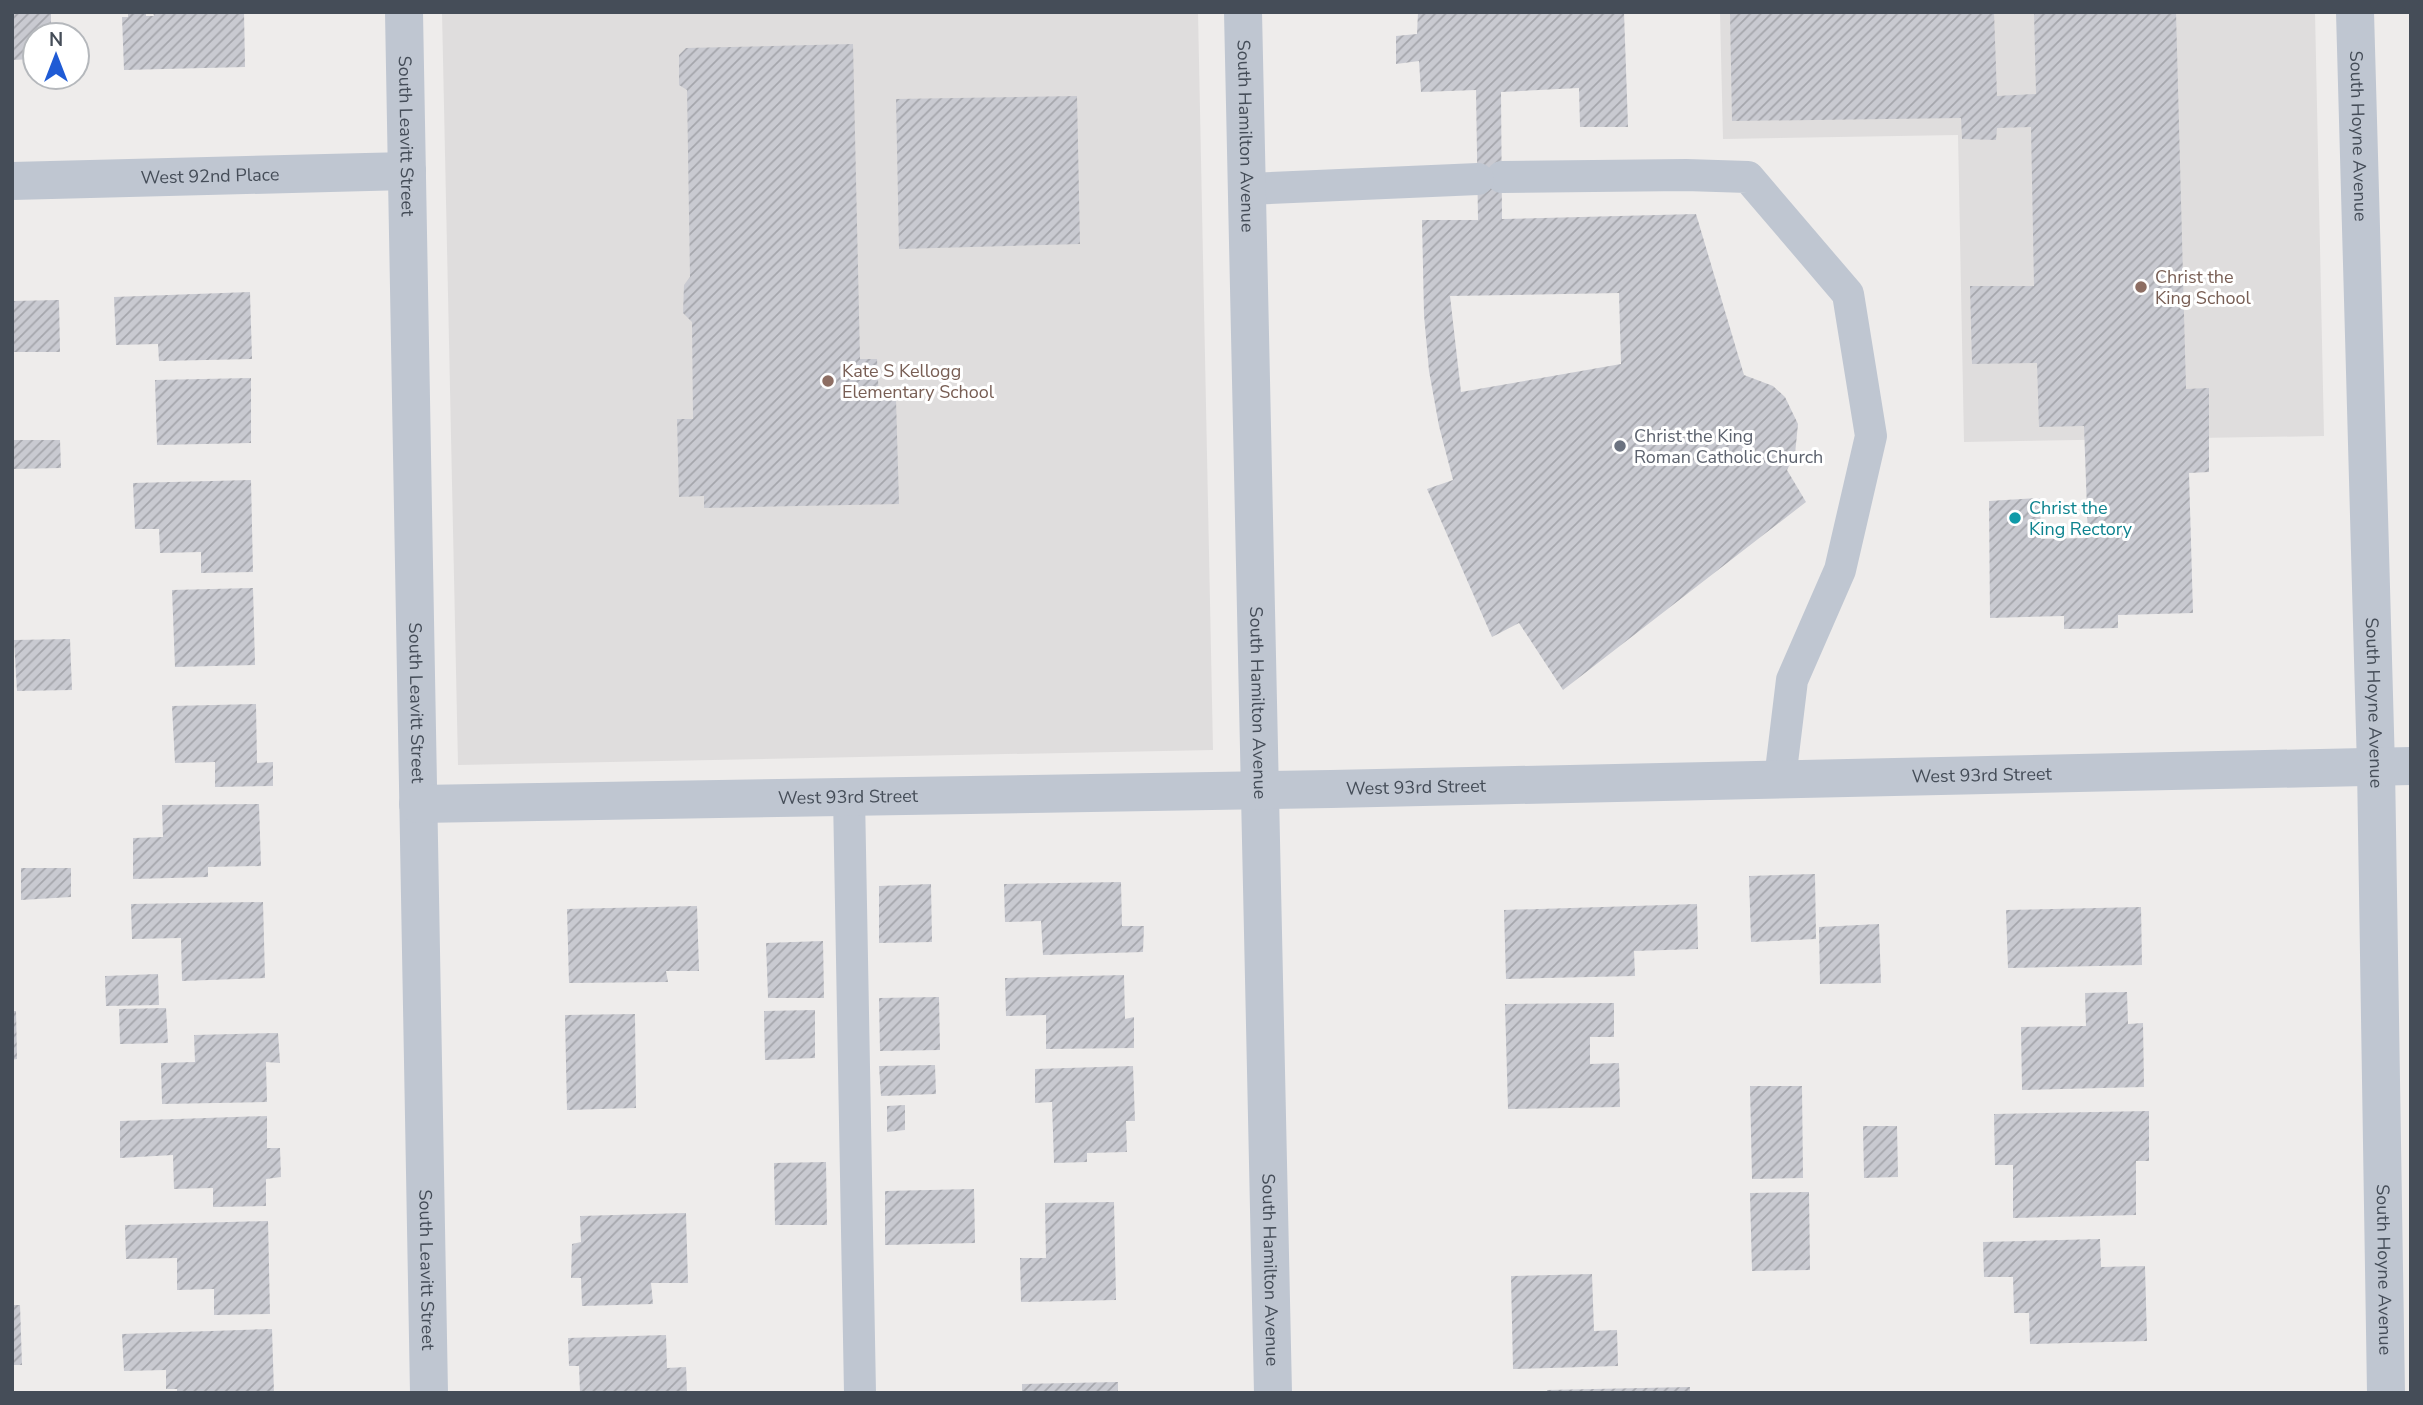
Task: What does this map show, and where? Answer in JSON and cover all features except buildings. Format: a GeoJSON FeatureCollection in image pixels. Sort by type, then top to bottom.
{"type":"FeatureCollection","features":[{"type":"Feature","properties":{"kind":"street","name":"South Leavitt Street"},"geometry":{"type":"LineString","coordinates":[[404,12],[429,1393]]}},
{"type":"Feature","properties":{"kind":"street","name":"South Hamilton Avenue"},"geometry":{"type":"LineString","coordinates":[[1243,12],[1273,1393]]}},
{"type":"Feature","properties":{"kind":"street","name":"South Hoyne Avenue"},"geometry":{"type":"LineString","coordinates":[[2355,12],[2393,767],[2386,1393]]}},
{"type":"Feature","properties":{"kind":"street","name":"West 92nd Place"},"geometry":{"type":"LineString","coordinates":[[12,181],[407,171]]}},
{"type":"Feature","properties":{"kind":"street","name":"West 93rd Street"},"geometry":{"type":"LineString","coordinates":[[418,804],[2393,767]]}},
{"type":"Feature","properties":{"kind":"lane"},"geometry":{"type":"LineString","coordinates":[[1247,189],[1490,178],[1686,175],[1748,177],[1849,294],[1871,436],[1840,570],[1792,680],[1780,779]]}},
{"type":"Feature","properties":{"kind":"lane"},"geometry":{"type":"LineString","coordinates":[[849,796],[860,1393]]}},
{"type":"Feature","properties":{"kind":"shaded area","name":"Kate S Kellogg Elementary School"},"geometry":{"type":"Polygon","coordinates":[[[442,12],[1198,12],[1213,750],[458,765],[442,12]]]}},
{"type":"Feature","properties":{"kind":"shaded area","name":"Christ the King School"},"geometry":{"type":"Polygon","coordinates":[[[1720,12],[2315,12],[2324,436],[1964,442],[1958,135],[1723,139],[1720,12]]]}},
{"type":"Feature","properties":{"kind":"place","name":"Christ the King School"},"geometry":{"type":"Point","coordinates":[2141,287]}},
{"type":"Feature","properties":{"kind":"place","name":"Kate S Kellogg Elementary School"},"geometry":{"type":"Point","coordinates":[828,381]}},
{"type":"Feature","properties":{"kind":"place","name":"Christ the King Roman Catholic Church"},"geometry":{"type":"Point","coordinates":[1620,446]}},
{"type":"Feature","properties":{"kind":"place","name":"Christ the King Rectory"},"geometry":{"type":"Point","coordinates":[2015,518]}}]}
